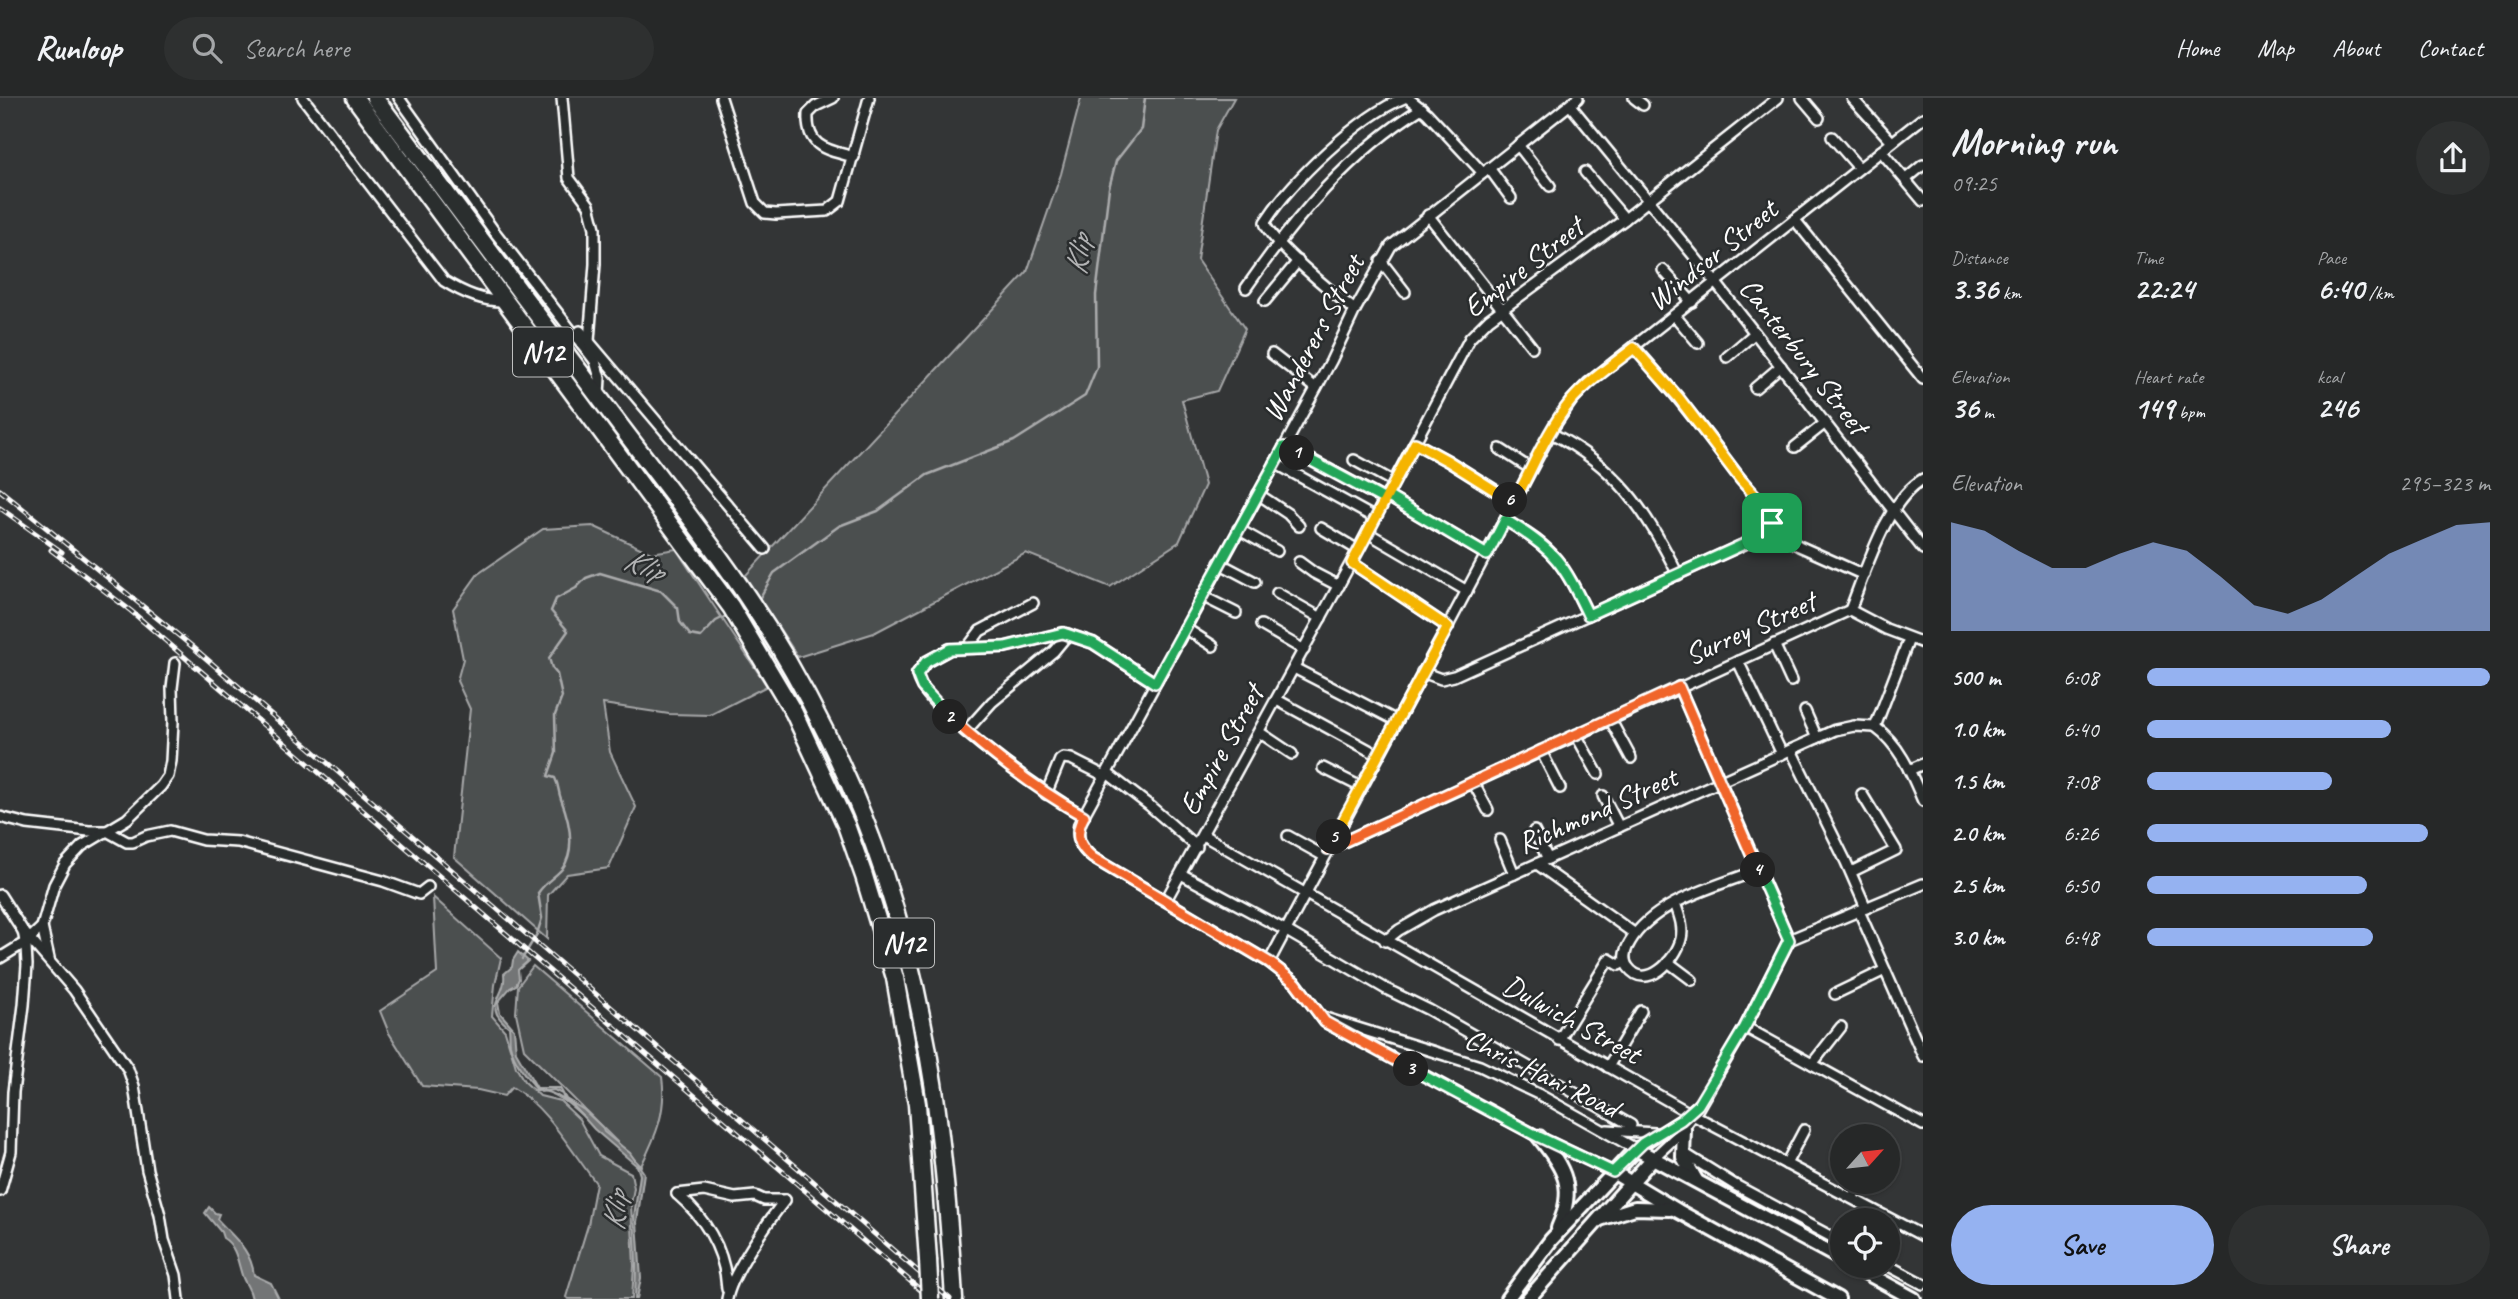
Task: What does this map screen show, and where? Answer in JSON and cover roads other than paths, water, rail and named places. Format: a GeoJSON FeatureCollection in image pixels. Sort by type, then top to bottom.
{"type":"FeatureCollection","features":[{"type":"Feature","properties":{"kind":"highway","name":"N12"},"geometry":{"type":"LineString","coordinates":[[355,98],[731,607],[794,713],[836,802],[860,863],[888,949],[915,1093],[930,1299]]}},
{"type":"Feature","properties":{"kind":"highway","name":"N12"},"geometry":{"type":"LineString","coordinates":[[374,98],[748,597],[812,708],[849,784],[884,873],[922,1015],[937,1096],[945,1164],[954,1299]]}},
{"type":"Feature","properties":{"kind":"main road"},"geometry":{"type":"LineString","coordinates":[[1684,1129],[1682,1152],[1697,1181]]}},
{"type":"Feature","properties":{"kind":"main road"},"geometry":{"type":"LineString","coordinates":[[1539,1137],[1558,1161],[1567,1185],[1565,1209],[1551,1240]]}},
{"type":"Feature","properties":{"kind":"main road"},"geometry":{"type":"LineString","coordinates":[[1507,1299],[1551,1240],[1636,1149]]}},
{"type":"Feature","properties":{"kind":"main road","name":"Chris Hani Road"},"geometry":{"type":"LineString","coordinates":[[1636,1149],[1830,1253]]}},
{"type":"Feature","properties":{"kind":"main road"},"geometry":{"type":"LineString","coordinates":[[1528,1299],[1653,1158]]}},
{"type":"Feature","properties":{"kind":"main road"},"geometry":{"type":"LineString","coordinates":[[1613,1172],[1678,1211],[1839,1299]]}},
{"type":"Feature","properties":{"kind":"main road"},"geometry":{"type":"LineString","coordinates":[[1596,1220],[1635,1208],[1653,1207],[1678,1211]]}},
{"type":"Feature","properties":{"kind":"main road"},"geometry":{"type":"LineString","coordinates":[[1874,1278],[1908,1298]]}},
{"type":"Feature","properties":{"kind":"street"},"geometry":{"type":"LineString","coordinates":[[303,98],[444,281],[458,290],[490,302],[505,301]]}},
{"type":"Feature","properties":{"kind":"street"},"geometry":{"type":"LineString","coordinates":[[399,98],[494,231],[595,361]]}},
{"type":"Feature","properties":{"kind":"street"},"geometry":{"type":"LineString","coordinates":[[562,98],[569,178],[589,205],[595,228],[589,341],[600,378],[599,397]]}},
{"type":"Feature","properties":{"kind":"street"},"geometry":{"type":"LineString","coordinates":[[721,98],[755,203],[765,213],[820,212],[833,208],[842,196],[869,98]]}},
{"type":"Feature","properties":{"kind":"street"},"geometry":{"type":"LineString","coordinates":[[833,98],[816,106],[808,114],[810,132],[820,147],[854,157]]}},
{"type":"Feature","properties":{"kind":"street"},"geometry":{"type":"LineString","coordinates":[[1355,310],[1298,261],[1267,230],[1265,222],[1327,151],[1344,136],[1379,111],[1406,98],[1422,107],[1511,198]]}},
{"type":"Feature","properties":{"kind":"street","name":"Wanderers Street"},"geometry":{"type":"LineString","coordinates":[[1320,1017],[1296,983],[1269,962],[1087,853],[1078,837],[1079,824],[1391,246],[1578,98]]}},
{"type":"Feature","properties":{"kind":"street"},"geometry":{"type":"LineString","coordinates":[[1633,98],[1643,105]]}},
{"type":"Feature","properties":{"kind":"street","name":"Empire Street"},"geometry":{"type":"LineString","coordinates":[[1166,900],[1352,563],[1470,338],[1502,310],[1648,202],[1778,98]]}},
{"type":"Feature","properties":{"kind":"street"},"geometry":{"type":"LineString","coordinates":[[1802,98],[1819,118]]}},
{"type":"Feature","properties":{"kind":"street"},"geometry":{"type":"LineString","coordinates":[[1852,98],[1892,142]]}},
{"type":"Feature","properties":{"kind":"street","name":"Canterbury Street"},"geometry":{"type":"LineString","coordinates":[[1570,105],[1716,283],[1923,548]]}},
{"type":"Feature","properties":{"kind":"street"},"geometry":{"type":"LineString","coordinates":[[1247,288],[1279,242],[1343,170],[1374,142],[1422,107]]}},
{"type":"Feature","properties":{"kind":"street","name":"Windsor Street"},"geometry":{"type":"LineString","coordinates":[[1269,962],[1303,894],[1564,411],[1580,391],[1923,118]]}},
{"type":"Feature","properties":{"kind":"street"},"geometry":{"type":"LineString","coordinates":[[1832,137],[1859,168]]}},
{"type":"Feature","properties":{"kind":"street"},"geometry":{"type":"LineString","coordinates":[[1518,145],[1550,186]]}},
{"type":"Feature","properties":{"kind":"street"},"geometry":{"type":"LineString","coordinates":[[1881,151],[1923,201]]}},
{"type":"Feature","properties":{"kind":"street"},"geometry":{"type":"LineString","coordinates":[[1906,179],[1923,164]]}},
{"type":"Feature","properties":{"kind":"street"},"geometry":{"type":"LineString","coordinates":[[1585,172],[1625,219]]}},
{"type":"Feature","properties":{"kind":"street"},"geometry":{"type":"LineString","coordinates":[[1429,215],[1532,346]]}},
{"type":"Feature","properties":{"kind":"street"},"geometry":{"type":"LineString","coordinates":[[1795,220],[1923,379]]}},
{"type":"Feature","properties":{"kind":"street"},"geometry":{"type":"LineString","coordinates":[[1265,301],[1298,261]]}},
{"type":"Feature","properties":{"kind":"street"},"geometry":{"type":"LineString","coordinates":[[1381,261],[1405,292]]}},
{"type":"Feature","properties":{"kind":"street"},"geometry":{"type":"LineString","coordinates":[[1663,270],[1692,302]]}},
{"type":"Feature","properties":{"kind":"street"},"geometry":{"type":"LineString","coordinates":[[1675,316],[1698,343]]}},
{"type":"Feature","properties":{"kind":"street"},"geometry":{"type":"LineString","coordinates":[[580,331],[765,549]]}},
{"type":"Feature","properties":{"kind":"street"},"geometry":{"type":"LineString","coordinates":[[1727,357],[1755,333]]}},
{"type":"Feature","properties":{"kind":"street"},"geometry":{"type":"LineString","coordinates":[[1634,348],[1678,397],[1741,480],[1763,504],[1770,516],[1773,531],[1799,547],[1864,575]]}},
{"type":"Feature","properties":{"kind":"street"},"geometry":{"type":"LineString","coordinates":[[1272,354],[1316,388]]}},
{"type":"Feature","properties":{"kind":"street"},"geometry":{"type":"LineString","coordinates":[[1755,388],[1781,366]]}},
{"type":"Feature","properties":{"kind":"street"},"geometry":{"type":"LineString","coordinates":[[1794,447],[1824,424]]}},
{"type":"Feature","properties":{"kind":"street"},"geometry":{"type":"LineString","coordinates":[[1551,433],[1598,461],[1622,484],[1650,522],[1678,575]]}},
{"type":"Feature","properties":{"kind":"street"},"geometry":{"type":"LineString","coordinates":[[1415,443],[1514,502]]}},
{"type":"Feature","properties":{"kind":"street"},"geometry":{"type":"LineString","coordinates":[[1284,447],[1386,498],[1487,555]]}},
{"type":"Feature","properties":{"kind":"street"},"geometry":{"type":"LineString","coordinates":[[1500,449],[1531,469]]}},
{"type":"Feature","properties":{"kind":"street"},"geometry":{"type":"LineString","coordinates":[[1354,460],[1394,482]]}},
{"type":"Feature","properties":{"kind":"street"},"geometry":{"type":"LineString","coordinates":[[1275,463],[1375,518]]}},
{"type":"Feature","properties":{"kind":"street"},"geometry":{"type":"LineString","coordinates":[[1923,479],[1905,492],[1893,508],[1850,610],[1909,639],[1923,643]]}},
{"type":"Feature","properties":{"kind":"street"},"geometry":{"type":"LineString","coordinates":[[1258,494],[1288,514],[1299,526]]}},
{"type":"Feature","properties":{"kind":"street"},"geometry":{"type":"LineString","coordinates":[[1505,520],[1538,541],[1556,557],[1571,579],[1588,615]]}},
{"type":"Feature","properties":{"kind":"street"},"geometry":{"type":"LineString","coordinates":[[1321,528],[1358,550]]}},
{"type":"Feature","properties":{"kind":"street"},"geometry":{"type":"LineString","coordinates":[[1238,529],[1277,551]]}},
{"type":"Feature","properties":{"kind":"street"},"geometry":{"type":"LineString","coordinates":[[1422,672],[1436,678],[1447,678],[1773,531]]}},
{"type":"Feature","properties":{"kind":"street"},"geometry":{"type":"LineString","coordinates":[[1368,533],[1468,592]]}},
{"type":"Feature","properties":{"kind":"street"},"geometry":{"type":"LineString","coordinates":[[1300,562],[1339,586]]}},
{"type":"Feature","properties":{"kind":"street"},"geometry":{"type":"LineString","coordinates":[[1352,563],[1448,627]]}},
{"type":"Feature","properties":{"kind":"street"},"geometry":{"type":"LineString","coordinates":[[1219,564],[1255,582]]}},
{"type":"Feature","properties":{"kind":"street"},"geometry":{"type":"LineString","coordinates":[[1277,593],[1321,618]]}},
{"type":"Feature","properties":{"kind":"street"},"geometry":{"type":"LineString","coordinates":[[1202,596],[1236,613]]}},
{"type":"Feature","properties":{"kind":"street"},"geometry":{"type":"LineString","coordinates":[[968,647],[980,631],[1033,603]]}},
{"type":"Feature","properties":{"kind":"street","name":"Surrey Street"},"geometry":{"type":"LineString","coordinates":[[1326,853],[1473,782],[1850,610]]}},
{"type":"Feature","properties":{"kind":"street"},"geometry":{"type":"LineString","coordinates":[[1261,625],[1304,650]]}},
{"type":"Feature","properties":{"kind":"street"},"geometry":{"type":"LineString","coordinates":[[1185,628],[1213,646]]}},
{"type":"Feature","properties":{"kind":"street"},"geometry":{"type":"LineString","coordinates":[[967,732],[992,702],[1054,652],[1068,634]]}},
{"type":"Feature","properties":{"kind":"street"},"geometry":{"type":"LineString","coordinates":[[1084,816],[1046,794],[967,732],[922,687],[917,674],[926,662],[950,649],[1005,647],[1068,634],[1106,650],[1155,683]]}},
{"type":"Feature","properties":{"kind":"street"},"geometry":{"type":"LineString","coordinates":[[1909,639],[1875,726],[1892,742],[1909,770],[1923,802]]}},
{"type":"Feature","properties":{"kind":"street"},"geometry":{"type":"LineString","coordinates":[[1774,644],[1791,681]]}},
{"type":"Feature","properties":{"kind":"street"},"geometry":{"type":"LineString","coordinates":[[1738,660],[1850,873],[1885,970],[1923,1056]]}},
{"type":"Feature","properties":{"kind":"street"},"geometry":{"type":"LineString","coordinates":[[49,960],[42,927],[54,885],[65,864],[82,846],[127,819],[168,776],[175,663]]}},
{"type":"Feature","properties":{"kind":"street"},"geometry":{"type":"LineString","coordinates":[[1294,668],[1397,721]]}},
{"type":"Feature","properties":{"kind":"street"},"geometry":{"type":"LineString","coordinates":[[1679,687],[1789,940]]}},
{"type":"Feature","properties":{"kind":"street"},"geometry":{"type":"LineString","coordinates":[[1277,700],[1378,755]]}},
{"type":"Feature","properties":{"kind":"street"},"geometry":{"type":"LineString","coordinates":[[1805,712],[1817,738]]}},
{"type":"Feature","properties":{"kind":"street"},"geometry":{"type":"LineString","coordinates":[[1610,719],[1632,758]]}},
{"type":"Feature","properties":{"kind":"street","name":"Richmond Street"},"geometry":{"type":"LineString","coordinates":[[1385,941],[1413,920],[1835,730],[1875,726]]}},
{"type":"Feature","properties":{"kind":"street"},"geometry":{"type":"LineString","coordinates":[[1259,732],[1292,754]]}},
{"type":"Feature","properties":{"kind":"street"},"geometry":{"type":"LineString","coordinates":[[1576,735],[1598,774]]}},
{"type":"Feature","properties":{"kind":"street"},"geometry":{"type":"LineString","coordinates":[[1541,751],[1560,788]]}},
{"type":"Feature","properties":{"kind":"street"},"geometry":{"type":"LineString","coordinates":[[1046,794],[1063,758],[1106,775],[1150,806],[1197,847]]}},
{"type":"Feature","properties":{"kind":"street"},"geometry":{"type":"LineString","coordinates":[[1909,770],[1923,764]]}},
{"type":"Feature","properties":{"kind":"street"},"geometry":{"type":"LineString","coordinates":[[1322,768],[1361,787]]}},
{"type":"Feature","properties":{"kind":"street"},"geometry":{"type":"LineString","coordinates":[[1473,782],[1488,810]]}},
{"type":"Feature","properties":{"kind":"street"},"geometry":{"type":"LineString","coordinates":[[1850,873],[1896,850],[1862,794]]}},
{"type":"Feature","properties":{"kind":"street"},"geometry":{"type":"LineString","coordinates":[[1603,796],[1619,827]]}},
{"type":"Feature","properties":{"kind":"street"},"geometry":{"type":"LineString","coordinates":[[0,817],[27,824],[107,831],[127,842],[170,831],[203,840],[238,842],[383,881],[419,894],[428,887]]}},
{"type":"Feature","properties":{"kind":"street"},"geometry":{"type":"LineString","coordinates":[[1534,831],[1548,859]]}},
{"type":"Feature","properties":{"kind":"street","name":"Dulwich Street"},"geometry":{"type":"LineString","coordinates":[[1203,835],[1691,1114],[1923,1236]]}},
{"type":"Feature","properties":{"kind":"street"},"geometry":{"type":"LineString","coordinates":[[1287,836],[1326,853]]}},
{"type":"Feature","properties":{"kind":"street"},"geometry":{"type":"LineString","coordinates":[[1500,841],[1514,874]]}},
{"type":"Feature","properties":{"kind":"street"},"geometry":{"type":"LineString","coordinates":[[1537,864],[1635,934]]}},
{"type":"Feature","properties":{"kind":"street"},"geometry":{"type":"LineString","coordinates":[[1675,903],[1681,918],[1681,939],[1677,950],[1655,974],[1647,977],[1629,970],[1625,962],[1628,945],[1652,916],[1675,903],[1758,870]]}},
{"type":"Feature","properties":{"kind":"street"},"geometry":{"type":"LineString","coordinates":[[1181,874],[1631,1125]]}},
{"type":"Feature","properties":{"kind":"street"},"geometry":{"type":"LineString","coordinates":[[1653,1158],[1684,1129],[1745,1027],[1789,940],[1923,884]]}},
{"type":"Feature","properties":{"kind":"street"},"geometry":{"type":"LineString","coordinates":[[0,895],[28,940],[74,990],[128,1069],[134,1086],[147,1170],[160,1215],[163,1240],[176,1275],[179,1299]]}},
{"type":"Feature","properties":{"kind":"street"},"geometry":{"type":"LineString","coordinates":[[0,958],[28,940],[42,927]]}},
{"type":"Feature","properties":{"kind":"street"},"geometry":{"type":"LineString","coordinates":[[0,1191],[11,1152],[12,1092],[24,1005],[28,940]]}},
{"type":"Feature","properties":{"kind":"street"},"geometry":{"type":"LineString","coordinates":[[1559,1040],[1609,959],[1619,965],[1625,962]]}},
{"type":"Feature","properties":{"kind":"street"},"geometry":{"type":"LineString","coordinates":[[1668,961],[1692,980]]}},
{"type":"Feature","properties":{"kind":"street"},"geometry":{"type":"LineString","coordinates":[[1835,994],[1885,970]]}},
{"type":"Feature","properties":{"kind":"street"},"geometry":{"type":"LineString","coordinates":[[1608,1067],[1641,1012]]}},
{"type":"Feature","properties":{"kind":"street"},"geometry":{"type":"LineString","coordinates":[[1320,1017],[1337,1029],[1539,1137],[1613,1172]]}},
{"type":"Feature","properties":{"kind":"street","name":"Chris Hani Road"},"geometry":{"type":"LineString","coordinates":[[1320,1017],[1480,1066],[1527,1088],[1636,1149]]}},
{"type":"Feature","properties":{"kind":"street"},"geometry":{"type":"LineString","coordinates":[[1745,1027],[1923,1125]]}},
{"type":"Feature","properties":{"kind":"street"},"geometry":{"type":"LineString","coordinates":[[1812,1064],[1841,1027]]}},
{"type":"Feature","properties":{"kind":"street"},"geometry":{"type":"LineString","coordinates":[[1636,1149],[1691,1114]]}},
{"type":"Feature","properties":{"kind":"street"},"geometry":{"type":"LineString","coordinates":[[1601,1129],[1658,1133]]}},
{"type":"Feature","properties":{"kind":"street"},"geometry":{"type":"LineString","coordinates":[[1786,1164],[1804,1130]]}},
{"type":"Feature","properties":{"kind":"street"},"geometry":{"type":"LineString","coordinates":[[1682,1152],[1735,1185],[1830,1236]]}},
{"type":"Feature","properties":{"kind":"street"},"geometry":{"type":"LineString","coordinates":[[704,1191],[735,1198],[755,1196],[764,1200],[785,1199],[741,1265],[727,1296],[726,1275],[718,1245],[699,1217],[677,1194],[704,1191]]}},
{"type":"Feature","properties":{"kind":"street"},"geometry":{"type":"LineString","coordinates":[[1852,1198],[1854,1194]]}},
{"type":"Feature","properties":{"kind":"street"},"geometry":{"type":"LineString","coordinates":[[1900,1272],[1923,1284]]}},
{"type":"Feature","properties":{"kind":"waterway","name":"Klip"},"geometry":{"type":"LineString","coordinates":[[758,601],[774,573],[839,526],[878,511],[927,475],[1014,441],[1085,396],[1097,367],[1096,295],[1109,188],[1116,161],[1141,129],[1145,98]]}},
{"type":"Feature","properties":{"kind":"waterway","name":"Klip"},"geometry":{"type":"LineString","coordinates":[[522,959],[537,934],[542,918],[538,893],[562,869],[567,861],[570,844],[569,825],[557,784],[555,778],[548,776],[556,753],[555,715],[562,697],[557,674],[549,658],[568,631],[551,611],[556,599],[576,588],[586,578],[600,573],[661,591],[678,608],[680,622],[690,635],[701,637],[716,621],[730,614]]}},
{"type":"Feature","properties":{"kind":"waterway","name":"Klip"},"geometry":{"type":"LineString","coordinates":[[533,1085],[536,1090],[562,1099],[585,1118]]}},
{"type":"Feature","properties":{"kind":"railway"},"geometry":{"type":"LineString","coordinates":[[0,490],[194,648],[950,1299]]}},
{"type":"Feature","properties":{"kind":"railway"},"geometry":{"type":"LineString","coordinates":[[0,508],[62,552]]}},
{"type":"Feature","properties":{"kind":"railway"},"geometry":{"type":"LineString","coordinates":[[51,550],[131,611],[931,1299]]}}]}
